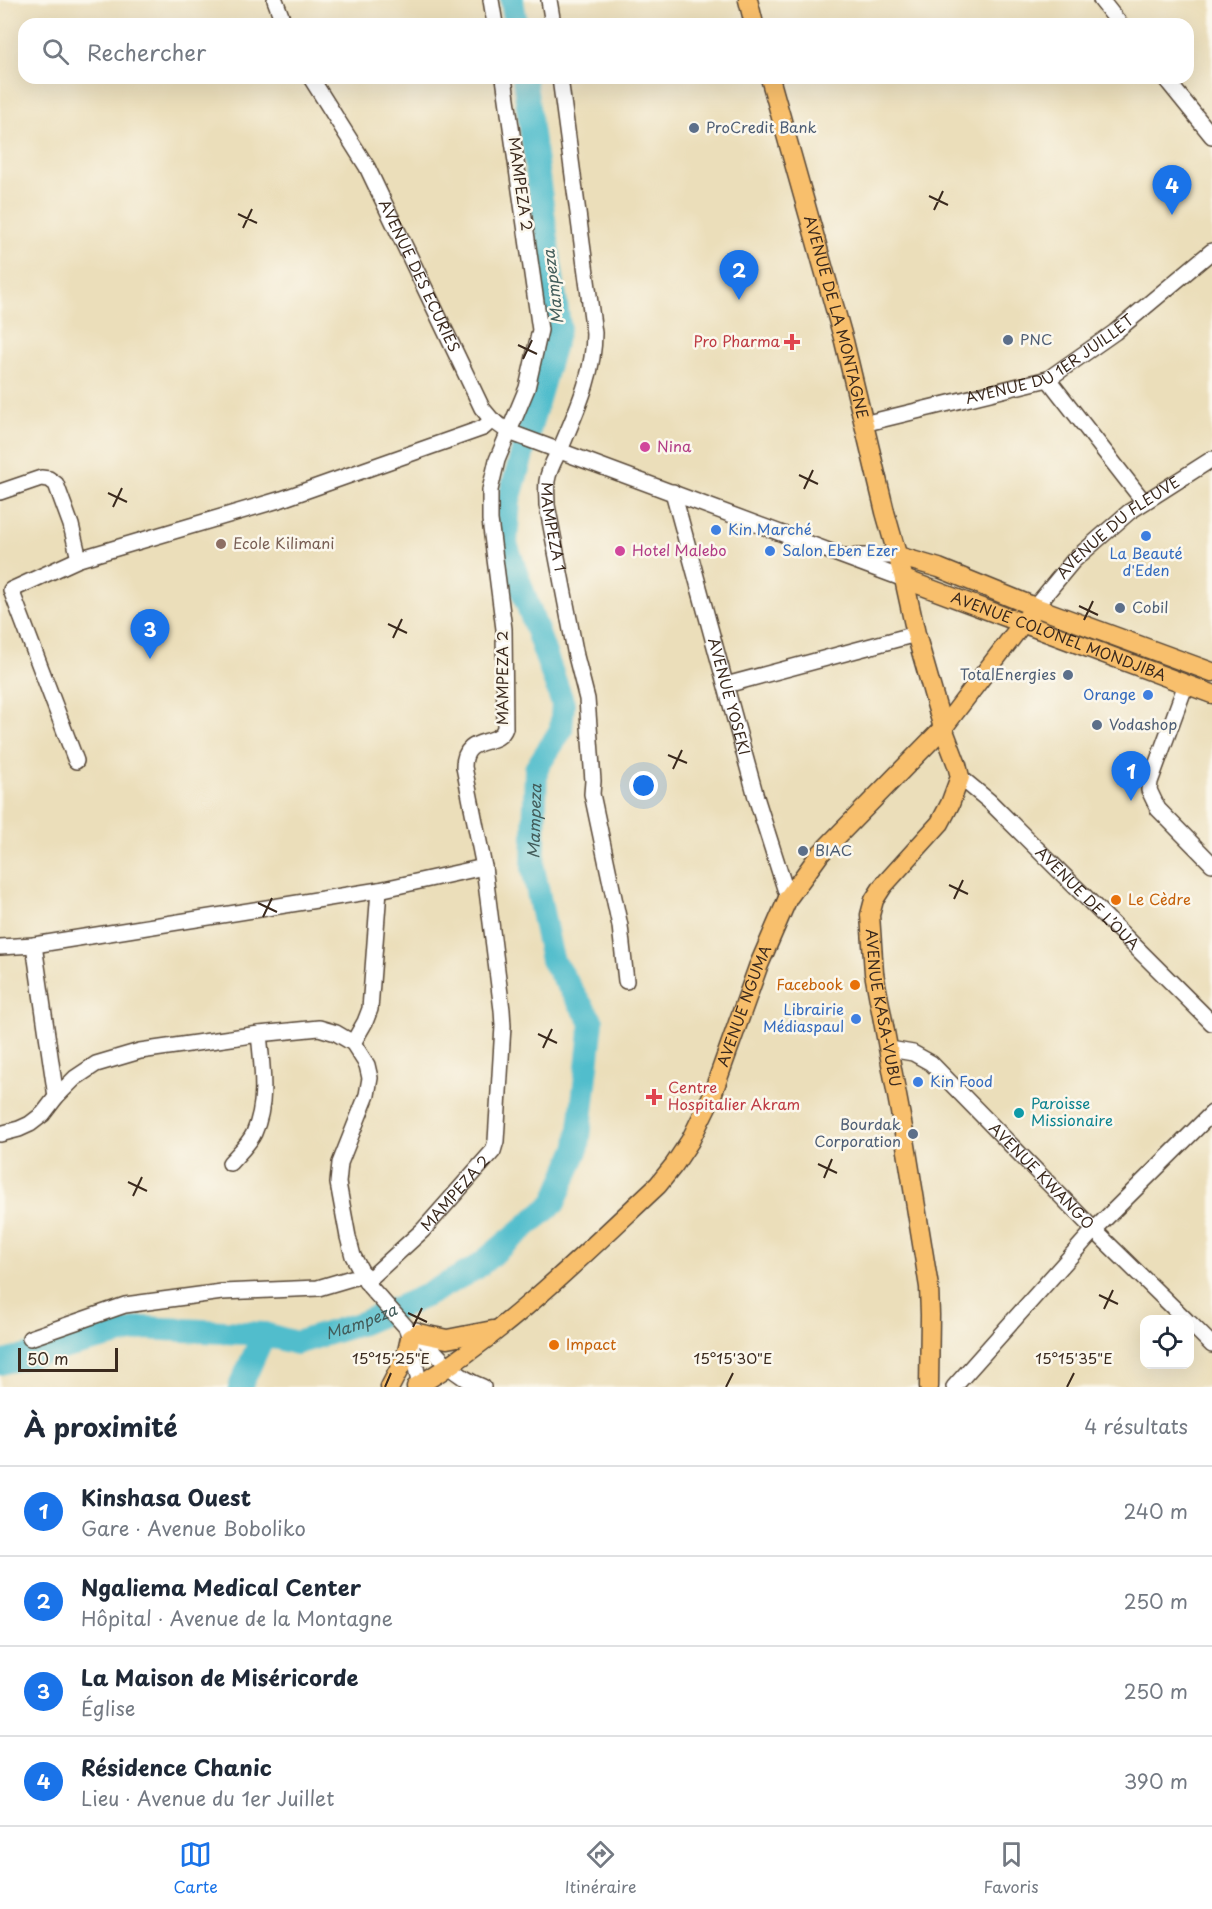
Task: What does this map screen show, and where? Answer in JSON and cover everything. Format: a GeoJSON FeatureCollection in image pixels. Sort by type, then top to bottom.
{"type":"FeatureCollection","features":[{"type":"Feature","properties":{"kind":"main road"},"geometry":{"type":"LineString","coordinates":[[750,1],[753,18]]}},
{"type":"Feature","properties":{"kind":"main road","name":"AVENUE DE LA MONTAGNE"},"geometry":{"type":"LineString","coordinates":[[772,84],[844,341],[898,556]]}},
{"type":"Feature","properties":{"kind":"main road"},"geometry":{"type":"LineString","coordinates":[[898,556],[916,634],[943,729],[960,777]]}},
{"type":"Feature","properties":{"kind":"main road","name":"AVENUE COLONEL MONDJIBA"},"geometry":{"type":"LineString","coordinates":[[898,556],[939,568],[1035,607],[1212,672]]}},
{"type":"Feature","properties":{"kind":"main road","name":"AVENUE COLONEL MONDJIBA"},"geometry":{"type":"LineString","coordinates":[[904,579],[1212,694]]}},
{"type":"Feature","properties":{"kind":"main road","name":"AVENUE NGUMA"},"geometry":{"type":"LineString","coordinates":[[418,1386],[449,1367],[546,1290],[658,1185],[674,1165],[690,1141],[711,1098],[758,967],[788,898],[820,854],[943,729],[1035,607]]}},
{"type":"Feature","properties":{"kind":"main road","name":"AVENUE KASA-VUBU"},"geometry":{"type":"LineString","coordinates":[[929,1387],[929,1287],[924,1247],[890,1049],[874,973],[870,915],[874,900],[883,886],[940,823],[960,777]]}},
{"type":"Feature","properties":{"kind":"main road"},"geometry":{"type":"LineString","coordinates":[[390,1387],[406,1356],[411,1330],[447,1339],[498,1329]]}},
{"type":"Feature","properties":{"kind":"street"},"geometry":{"type":"LineString","coordinates":[[274,0],[282,18]]}},
{"type":"Feature","properties":{"kind":"street"},"geometry":{"type":"LineString","coordinates":[[491,0],[494,18]]}},
{"type":"Feature","properties":{"kind":"street"},"geometry":{"type":"LineString","coordinates":[[549,0],[552,18]]}},
{"type":"Feature","properties":{"kind":"street"},"geometry":{"type":"LineString","coordinates":[[1101,0],[1115,18]]}},
{"type":"Feature","properties":{"kind":"street","name":"AVENUE DES ECURIES"},"geometry":{"type":"LineString","coordinates":[[315,84],[367,167],[482,408],[492,420],[515,433],[904,579]]}},
{"type":"Feature","properties":{"kind":"street","name":"MAMPEZA 2"},"geometry":{"type":"LineString","coordinates":[[368,1283],[423,1230],[493,1151],[496,1141],[503,1026],[484,867],[464,758],[471,747],[504,732],[506,724],[504,629],[490,520],[490,500],[497,460],[515,433],[540,330],[505,84]]}},
{"type":"Feature","properties":{"kind":"street","name":"MAMPEZA 1"},"geometry":{"type":"LineString","coordinates":[[561,84],[594,333],[590,375],[556,448],[548,481],[547,505],[576,656],[587,699],[594,781],[592,794],[620,926],[626,981]]}},
{"type":"Feature","properties":{"kind":"street"},"geometry":{"type":"LineString","coordinates":[[1170,84],[1212,136]]}},
{"type":"Feature","properties":{"kind":"street","name":"AVENUE DU 1ER JUILLET"},"geometry":{"type":"LineString","coordinates":[[863,424],[1048,379],[1115,332],[1212,251]]}},
{"type":"Feature","properties":{"kind":"street"},"geometry":{"type":"LineString","coordinates":[[1048,379],[1144,502]]}},
{"type":"Feature","properties":{"kind":"street"},"geometry":{"type":"LineString","coordinates":[[76,761],[11,590],[79,559],[282,499],[483,428],[492,420]]}},
{"type":"Feature","properties":{"kind":"street","name":"AVENUE DU FLEUVE"},"geometry":{"type":"LineString","coordinates":[[1035,607],[1060,574],[1129,512],[1212,459]]}},
{"type":"Feature","properties":{"kind":"street"},"geometry":{"type":"LineString","coordinates":[[0,492],[41,478],[49,479],[56,484],[71,525],[79,559]]}},
{"type":"Feature","properties":{"kind":"street","name":"AVENUE YOSEKI"},"geometry":{"type":"LineString","coordinates":[[673,492],[756,797],[788,898]]}},
{"type":"Feature","properties":{"kind":"street","name":"AVENUE DES ECURIES"},"geometry":{"type":"LineString","coordinates":[[838,554],[898,556]]}},
{"type":"Feature","properties":{"kind":"street"},"geometry":{"type":"LineString","coordinates":[[726,685],[916,634]]}},
{"type":"Feature","properties":{"kind":"street"},"geometry":{"type":"LineString","coordinates":[[1186,684],[1149,790],[1158,809],[1212,864]]}},
{"type":"Feature","properties":{"kind":"street","name":"AVENUE DE L’OUA"},"geometry":{"type":"LineString","coordinates":[[960,777],[989,801],[1212,1023]]}},
{"type":"Feature","properties":{"kind":"street"},"geometry":{"type":"LineString","coordinates":[[0,948],[34,945],[379,890],[484,867]]}},
{"type":"Feature","properties":{"kind":"street"},"geometry":{"type":"LineString","coordinates":[[353,1043],[365,1022],[369,1009],[379,890]]}},
{"type":"Feature","properties":{"kind":"street"},"geometry":{"type":"LineString","coordinates":[[34,945],[56,1096]]}},
{"type":"Feature","properties":{"kind":"street"},"geometry":{"type":"LineString","coordinates":[[0,1134],[30,1124],[43,1114],[56,1096],[75,1078],[96,1064],[140,1051],[259,1034],[319,1028],[336,1033],[353,1043],[367,1065],[369,1078],[367,1095],[343,1151],[338,1183],[353,1256],[368,1283],[411,1330],[449,1367],[465,1379],[483,1387]]}},
{"type":"Feature","properties":{"kind":"street"},"geometry":{"type":"LineString","coordinates":[[231,1163],[254,1133],[262,1102],[263,1081],[259,1034]]}},
{"type":"Feature","properties":{"kind":"street","name":"AVENUE KWANGO"},"geometry":{"type":"LineString","coordinates":[[890,1049],[913,1053],[931,1063],[1094,1230],[1182,1315]]}},
{"type":"Feature","properties":{"kind":"street"},"geometry":{"type":"LineString","coordinates":[[954,1387],[1094,1230],[1212,1113]]}},
{"type":"Feature","properties":{"kind":"street"},"geometry":{"type":"LineString","coordinates":[[30,1338],[125,1305],[222,1292],[318,1288],[368,1283]]}},
{"type":"Feature","properties":{"kind":"street","name":"AVENUE KWANGO"},"geometry":{"type":"LineString","coordinates":[[1194,1327],[1212,1345]]}},
{"type":"Feature","properties":{"kind":"street"},"geometry":{"type":"LineString","coordinates":[[411,1330],[418,1386]]}},
{"type":"Feature","properties":{"kind":"waterway","name":"Mampeza"},"geometry":{"type":"LineString","coordinates":[[512,0],[515,18]]}},
{"type":"Feature","properties":{"kind":"waterway","name":"Mampeza"},"geometry":{"type":"LineString","coordinates":[[0,1363],[143,1328],[264,1334],[296,1343],[362,1323],[425,1296],[476,1268],[554,1203],[578,1146],[592,1022],[552,960],[533,868],[536,769],[561,730],[563,704],[506,544],[509,500],[559,326],[525,84]]}},
{"type":"Feature","properties":{"kind":"waterway"},"geometry":{"type":"LineString","coordinates":[[240,1387],[264,1334]]}},
{"type":"Feature","properties":{"kind":"place","name":"ProCredit Bank"},"geometry":{"type":"Point","coordinates":[694,128]}},
{"type":"Feature","properties":{"kind":"place","name":"Résidence Chanic"},"geometry":{"type":"Point","coordinates":[1172,215]}},
{"type":"Feature","properties":{"kind":"place","name":"Ngaliema Medical Center"},"geometry":{"type":"Point","coordinates":[739,300]}},
{"type":"Feature","properties":{"kind":"place","name":"PNC"},"geometry":{"type":"Point","coordinates":[1008,340]}},
{"type":"Feature","properties":{"kind":"place","name":"Pro Pharma"},"geometry":{"type":"Point","coordinates":[792,342]}},
{"type":"Feature","properties":{"kind":"place","name":"Nina"},"geometry":{"type":"Point","coordinates":[645,447]}},
{"type":"Feature","properties":{"kind":"place","name":"Kin Marché"},"geometry":{"type":"Point","coordinates":[716,530]}},
{"type":"Feature","properties":{"kind":"place","name":"La Beauté d'Eden"},"geometry":{"type":"Point","coordinates":[1146,536]}},
{"type":"Feature","properties":{"kind":"place","name":"Ecole Kilimani"},"geometry":{"type":"Point","coordinates":[221,544]}},
{"type":"Feature","properties":{"kind":"place","name":"Hotel Malebo"},"geometry":{"type":"Point","coordinates":[620,551]}},
{"type":"Feature","properties":{"kind":"place","name":"Salon Eben Ezer"},"geometry":{"type":"Point","coordinates":[770,551]}},
{"type":"Feature","properties":{"kind":"place","name":"Cobil"},"geometry":{"type":"Point","coordinates":[1120,608]}},
{"type":"Feature","properties":{"kind":"place","name":"La Maison de Miséricorde"},"geometry":{"type":"Point","coordinates":[150,659]}},
{"type":"Feature","properties":{"kind":"place","name":"TotalEnergies"},"geometry":{"type":"Point","coordinates":[1068,675]}},
{"type":"Feature","properties":{"kind":"place","name":"Orange"},"geometry":{"type":"Point","coordinates":[1148,695]}},
{"type":"Feature","properties":{"kind":"place","name":"Vodashop"},"geometry":{"type":"Point","coordinates":[1097,725]}},
{"type":"Feature","properties":{"kind":"place","name":"Kinshasa Ouest"},"geometry":{"type":"Point","coordinates":[1131,801]}},
{"type":"Feature","properties":{"kind":"place","name":"BIAC"},"geometry":{"type":"Point","coordinates":[803,851]}},
{"type":"Feature","properties":{"kind":"place","name":"Le Cèdre"},"geometry":{"type":"Point","coordinates":[1116,900]}},
{"type":"Feature","properties":{"kind":"place","name":"Facebook"},"geometry":{"type":"Point","coordinates":[855,985]}},
{"type":"Feature","properties":{"kind":"place","name":"Librairie Médiaspaul"},"geometry":{"type":"Point","coordinates":[856,1019]}},
{"type":"Feature","properties":{"kind":"place","name":"Kin Food"},"geometry":{"type":"Point","coordinates":[918,1082]}},
{"type":"Feature","properties":{"kind":"place","name":"Centre Hospitalier Akram"},"geometry":{"type":"Point","coordinates":[654,1097]}},
{"type":"Feature","properties":{"kind":"place","name":"Paroisse Missionaire"},"geometry":{"type":"Point","coordinates":[1019,1113]}},
{"type":"Feature","properties":{"kind":"place","name":"Bourdak Corporation"},"geometry":{"type":"Point","coordinates":[913,1134]}},
{"type":"Feature","properties":{"kind":"place","name":"Impact"},"geometry":{"type":"Point","coordinates":[554,1345]}}]}
